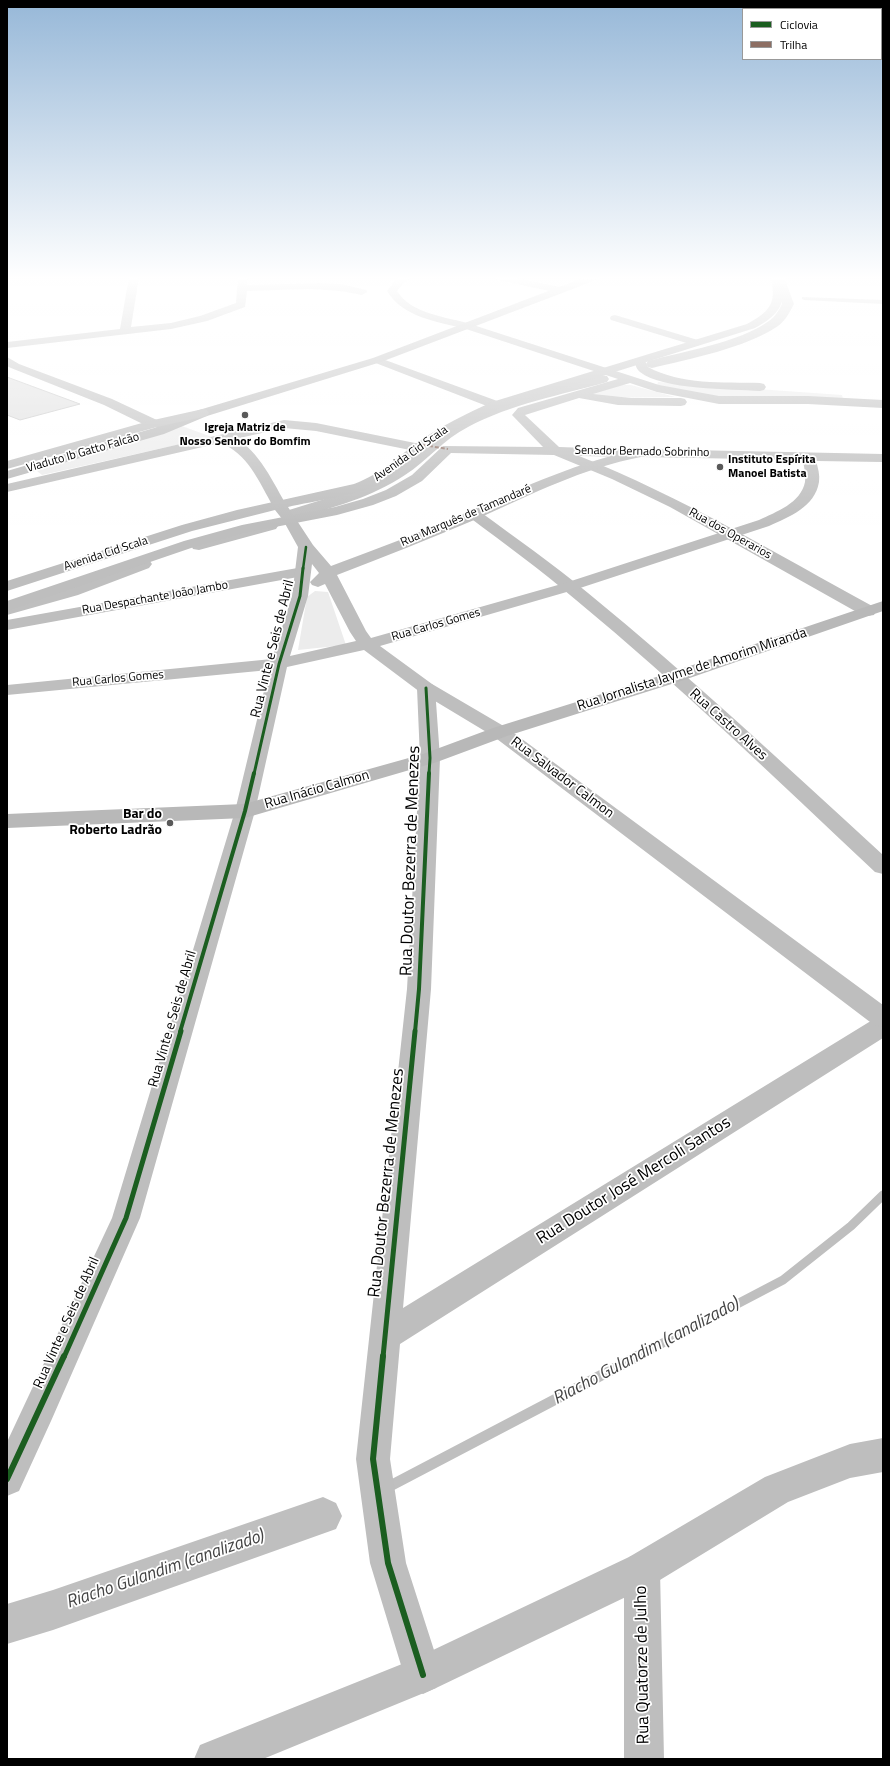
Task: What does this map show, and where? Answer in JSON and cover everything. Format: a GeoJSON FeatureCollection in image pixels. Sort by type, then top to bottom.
{"type":"FeatureCollection","features":[{"type":"Feature","properties":{"kind":"main road"},"geometry":{"type":"LineString","coordinates":[[567,359],[668,391],[719,400]]}},
{"type":"Feature","properties":{"kind":"main road","name":"Avenida Cid Scala"},"geometry":{"type":"LineString","coordinates":[[7,606],[189,544],[242,529],[336,493],[374,481],[456,424],[496,406],[645,359]]}},
{"type":"Feature","properties":{"kind":"main road"},"geometry":{"type":"LineString","coordinates":[[7,360],[15,366],[108,402],[156,427]]}},
{"type":"Feature","properties":{"kind":"main road"},"geometry":{"type":"LineString","coordinates":[[7,464],[156,427],[377,360],[496,406]]}},
{"type":"Feature","properties":{"kind":"main road"},"geometry":{"type":"LineString","coordinates":[[640,361],[641,365],[646,371],[662,378],[672,380],[864,398],[883,404]]}},
{"type":"Feature","properties":{"kind":"main road"},"geometry":{"type":"LineString","coordinates":[[555,451],[520,418],[518,415],[522,411],[632,379]]}},
{"type":"Feature","properties":{"kind":"main road"},"geometry":{"type":"LineString","coordinates":[[579,394],[604,401],[621,402],[808,400],[864,398],[883,395]]}},
{"type":"Feature","properties":{"kind":"main road"},"geometry":{"type":"LineString","coordinates":[[7,488],[223,439],[268,427],[294,424],[420,448]]}},
{"type":"Feature","properties":{"kind":"main road","name":"Viaduto Ib Gatto Falcão"},"geometry":{"type":"LineString","coordinates":[[7,475],[156,427]]}},
{"type":"Feature","properties":{"kind":"main road","name":"Rua Salvador Calmon"},"geometry":{"type":"LineString","coordinates":[[223,439],[236,444],[248,455],[306,547],[328,573],[358,632],[367,644],[426,688],[500,732],[883,1018]]}},
{"type":"Feature","properties":{"kind":"main road","name":"Avenida Cid Scala"},"geometry":{"type":"LineString","coordinates":[[7,586],[187,528],[237,514],[337,511],[391,493],[417,478],[448,449]]}},
{"type":"Feature","properties":{"kind":"main road","name":"Senador Bernado Sobrinho"},"geometry":{"type":"LineString","coordinates":[[448,449],[883,458]]}},
{"type":"Feature","properties":{"kind":"main road","name":"Rua dos Operarios"},"geometry":{"type":"LineString","coordinates":[[555,451],[617,476],[876,609]]}},
{"type":"Feature","properties":{"kind":"main road","name":"Rua Marquês de Tamandaré"},"geometry":{"type":"LineString","coordinates":[[300,596],[328,573],[474,514],[588,465],[641,453]]}},
{"type":"Feature","properties":{"kind":"main road","name":"Rua Carlos Gomes"},"geometry":{"type":"LineString","coordinates":[[7,690],[279,664],[367,644],[571,586],[764,523],[781,515],[804,498],[810,491],[812,481],[809,456]]}},
{"type":"Feature","properties":{"kind":"main road","name":"Rua Castro Alves"},"geometry":{"type":"LineString","coordinates":[[474,514],[571,586],[675,677],[883,867]]}},
{"type":"Feature","properties":{"kind":"main road","name":"Rua Vinte e Seis de Abril"},"geometry":{"type":"LineString","coordinates":[[7,1479],[40,1410],[126,1218],[245,811],[279,664],[300,596],[306,547]]}},
{"type":"Feature","properties":{"kind":"main road","name":"Rua Despachante João Jambo"},"geometry":{"type":"LineString","coordinates":[[7,625],[303,572]]}},
{"type":"Feature","properties":{"kind":"main road","name":"Rua Jornalista Jayme de Amorim Miranda"},"geometry":{"type":"LineString","coordinates":[[500,732],[675,677],[876,609]]}},
{"type":"Feature","properties":{"kind":"main road","name":"Rua Doutor Bezerra de Menezes"},"geometry":{"type":"LineString","coordinates":[[423,1675],[388,1563],[373,1459],[419,989],[430,758],[426,688]]}},
{"type":"Feature","properties":{"kind":"main road","name":"Rua Inácio Calmon"},"geometry":{"type":"LineString","coordinates":[[7,821],[245,811],[430,758],[500,732]]}},
{"type":"Feature","properties":{"kind":"main road","name":"Rua Doutor José Mercoli Santos"},"geometry":{"type":"LineString","coordinates":[[385,1336],[883,1026]]}},
{"type":"Feature","properties":{"kind":"main road"},"geometry":{"type":"LineString","coordinates":[[214,1759],[423,1675],[642,1570],[777,1489],[850,1460],[883,1455]]}},
{"type":"Feature","properties":{"kind":"main road","name":"Rua Quatorze de Julho"},"geometry":{"type":"LineString","coordinates":[[642,1570],[644,1759]]}},
{"type":"Feature","properties":{"kind":"shaded area"},"geometry":{"type":"Polygon","coordinates":[[[658,382],[842,395],[843,399],[705,396],[657,386],[658,382]]]}},
{"type":"Feature","properties":{"kind":"shaded area"},"geometry":{"type":"Polygon","coordinates":[[[621,385],[631,385],[675,397],[600,398],[589,393],[621,385]]]}},
{"type":"Feature","properties":{"kind":"shaded area"},"geometry":{"type":"Polygon","coordinates":[[[182,426],[212,437],[42,475],[37,471],[70,459],[182,426]]]}},
{"type":"Feature","properties":{"kind":"shaded area"},"geometry":{"type":"Polygon","coordinates":[[[315,591],[328,592],[346,645],[298,650],[307,597],[315,591]]]}},
{"type":"Feature","properties":{"kind":"building"},"geometry":{"type":"Polygon","coordinates":[[[7,377],[80,404],[20,420],[7,415],[7,377]]]}},
{"type":"Feature","properties":{"kind":"waterway"},"geometry":{"type":"LineString","coordinates":[[652,364],[669,359]]}},
{"type":"Feature","properties":{"kind":"waterway"},"geometry":{"type":"LineString","coordinates":[[295,513],[349,497],[375,486],[400,472],[454,429],[479,417],[514,404],[602,379]]}},
{"type":"Feature","properties":{"kind":"waterway"},"geometry":{"type":"LineString","coordinates":[[199,545],[270,526]]}},
{"type":"Feature","properties":{"kind":"waterway"},"geometry":{"type":"LineString","coordinates":[[7,610],[72,591],[143,564]]}},
{"type":"Feature","properties":{"kind":"waterway","name":"Riacho Gulandim (canalizado)"},"geometry":{"type":"LineString","coordinates":[[636,1357],[783,1280],[851,1226],[883,1195]]}},
{"type":"Feature","properties":{"kind":"waterway","name":"Riacho Gulandim (canalizado)"},"geometry":{"type":"LineString","coordinates":[[392,1485],[638,1356]]}},
{"type":"Feature","properties":{"kind":"waterway","name":"Riacho Gulandim (canalizado)"},"geometry":{"type":"LineString","coordinates":[[7,1624],[53,1610],[323,1516]]}},
{"type":"Feature","properties":{"kind":"marked path"},"geometry":{"type":"LineString","coordinates":[[423,445],[448,449]]}},
{"type":"Feature","properties":{"kind":"cycle path"},"geometry":{"type":"LineString","coordinates":[[7,1479],[40,1410],[126,1218],[245,811],[279,664],[300,596],[306,547]]}},
{"type":"Feature","properties":{"kind":"cycle path"},"geometry":{"type":"LineString","coordinates":[[423,1675],[388,1563],[373,1459],[419,989],[430,758],[426,688]]}},
{"type":"Feature","properties":{"kind":"place","name":"Igreja Matriz de Nosso Senhor do Bomfim"},"geometry":{"type":"Point","coordinates":[245,415]}},
{"type":"Feature","properties":{"kind":"place","name":"Instituto Espírita Manoel Batista"},"geometry":{"type":"Point","coordinates":[720,467]}},
{"type":"Feature","properties":{"kind":"place","name":"Bar do Roberto Ladrão"},"geometry":{"type":"Point","coordinates":[170,823]}}]}
